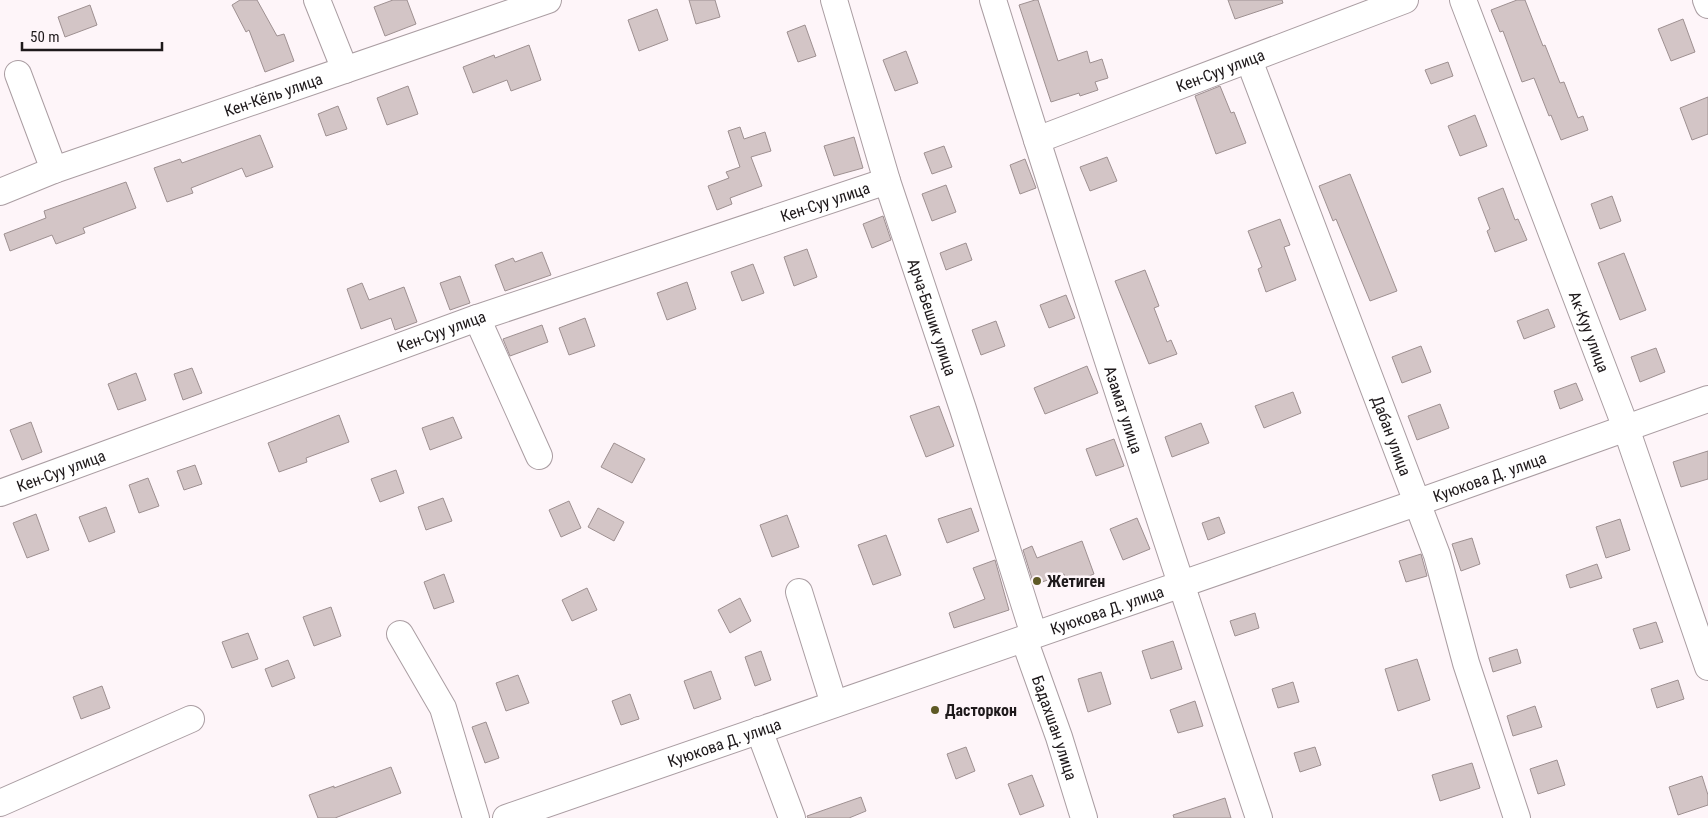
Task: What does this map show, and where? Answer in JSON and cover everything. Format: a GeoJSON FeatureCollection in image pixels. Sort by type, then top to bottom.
{"type":"FeatureCollection","features":[{"type":"Feature","properties":{"kind":"street"},"geometry":{"type":"LineString","coordinates":[[318,0],[345,70]]}},
{"type":"Feature","properties":{"kind":"street","name":"Кен-Кёль улица"},"geometry":{"type":"LineString","coordinates":[[0,192],[54,170],[548,0]]}},
{"type":"Feature","properties":{"kind":"street","name":"Арча-Бешик улица"},"geometry":{"type":"LineString","coordinates":[[834,0],[887,181],[963,409],[1029,637]]}},
{"type":"Feature","properties":{"kind":"street","name":"Азамат улица"},"geometry":{"type":"LineString","coordinates":[[993,0],[1258,818]]}},
{"type":"Feature","properties":{"kind":"street","name":"Кен-Суу улица"},"geometry":{"type":"LineString","coordinates":[[1037,140],[1405,0]]}},
{"type":"Feature","properties":{"kind":"street","name":"Ак-Куу улица"},"geometry":{"type":"LineString","coordinates":[[1463,0],[1626,428],[1708,667]]}},
{"type":"Feature","properties":{"kind":"street"},"geometry":{"type":"LineString","coordinates":[[1706,0],[1708,5]]}},
{"type":"Feature","properties":{"kind":"street","name":"Дабан улица"},"geometry":{"type":"LineString","coordinates":[[1249,60],[1437,555],[1466,663],[1517,818]]}},
{"type":"Feature","properties":{"kind":"street"},"geometry":{"type":"LineString","coordinates":[[18,74],[54,170]]}},
{"type":"Feature","properties":{"kind":"street","name":"Кен-Суу улица"},"geometry":{"type":"LineString","coordinates":[[0,493],[477,318],[887,181]]}},
{"type":"Feature","properties":{"kind":"street"},"geometry":{"type":"LineString","coordinates":[[477,318],[539,456]]}},
{"type":"Feature","properties":{"kind":"street","name":"Куюкова Д. улица"},"geometry":{"type":"LineString","coordinates":[[506,818],[559,809],[759,730],[1416,503],[1708,398]]}},
{"type":"Feature","properties":{"kind":"street"},"geometry":{"type":"LineString","coordinates":[[798,592],[834,704]]}},
{"type":"Feature","properties":{"kind":"street"},"geometry":{"type":"LineString","coordinates":[[400,634],[443,708],[476,818]]}},
{"type":"Feature","properties":{"kind":"street","name":"Бадахшан улица"},"geometry":{"type":"LineString","coordinates":[[1029,637],[1084,818]]}},
{"type":"Feature","properties":{"kind":"street"},"geometry":{"type":"LineString","coordinates":[[0,803],[191,719]]}},
{"type":"Feature","properties":{"kind":"street"},"geometry":{"type":"LineString","coordinates":[[759,730],[792,818]]}},
{"type":"Feature","properties":{"kind":"building"},"geometry":{"type":"Polygon","coordinates":[[[240,0],[257,0],[277,36],[284,34],[294,61],[265,72],[249,30],[246,32],[232,5],[240,0]]]}},
{"type":"Feature","properties":{"kind":"building"},"geometry":{"type":"Polygon","coordinates":[[[393,0],[407,0],[416,24],[385,36],[374,7],[393,0]]]}},
{"type":"Feature","properties":{"kind":"building"},"geometry":{"type":"Polygon","coordinates":[[[689,0],[715,0],[720,17],[696,24],[689,0]]]}},
{"type":"Feature","properties":{"kind":"building"},"geometry":{"type":"Polygon","coordinates":[[[1038,0],[1058,61],[1087,51],[1090,63],[1102,59],[1108,78],[1095,82],[1098,90],[1080,96],[1079,93],[1051,102],[1019,5],[1038,0]]]}},
{"type":"Feature","properties":{"kind":"building"},"geometry":{"type":"Polygon","coordinates":[[[1228,0],[1282,0],[1283,3],[1235,19],[1228,0]]]}},
{"type":"Feature","properties":{"kind":"building"},"geometry":{"type":"Polygon","coordinates":[[[1517,0],[1525,0],[1560,83],[1564,82],[1578,118],[1583,116],[1588,130],[1561,140],[1534,78],[1522,82],[1503,31],[1500,32],[1491,10],[1517,0]]]}},
{"type":"Feature","properties":{"kind":"building"},"geometry":{"type":"Polygon","coordinates":[[[90,5],[97,25],[65,37],[58,17],[90,5]]]}},
{"type":"Feature","properties":{"kind":"building"},"geometry":{"type":"Polygon","coordinates":[[[657,9],[668,40],[639,51],[628,20],[657,9]]]}},
{"type":"Feature","properties":{"kind":"building"},"geometry":{"type":"Polygon","coordinates":[[[1683,19],[1695,52],[1671,61],[1658,29],[1683,19]]]}},
{"type":"Feature","properties":{"kind":"building"},"geometry":{"type":"Polygon","coordinates":[[[805,25],[816,56],[798,62],[787,32],[805,25]]]}},
{"type":"Feature","properties":{"kind":"building"},"geometry":{"type":"Polygon","coordinates":[[[529,45],[541,80],[511,91],[507,80],[473,93],[463,67],[494,55],[495,58],[529,45]]]}},
{"type":"Feature","properties":{"kind":"building"},"geometry":{"type":"Polygon","coordinates":[[[906,51],[918,83],[895,91],[883,60],[906,51]]]}},
{"type":"Feature","properties":{"kind":"building"},"geometry":{"type":"Polygon","coordinates":[[[1448,62],[1453,76],[1431,84],[1425,70],[1448,62]]]}},
{"type":"Feature","properties":{"kind":"building"},"geometry":{"type":"Polygon","coordinates":[[[408,86],[418,114],[387,125],[377,98],[408,86]]]}},
{"type":"Feature","properties":{"kind":"building"},"geometry":{"type":"Polygon","coordinates":[[[1220,86],[1231,113],[1234,112],[1246,143],[1216,154],[1195,96],[1220,86]]]}},
{"type":"Feature","properties":{"kind":"building"},"geometry":{"type":"Polygon","coordinates":[[[1708,97],[1708,134],[1692,140],[1680,108],[1708,97]]]}},
{"type":"Feature","properties":{"kind":"building"},"geometry":{"type":"Polygon","coordinates":[[[338,106],[347,129],[326,136],[318,114],[338,106]]]}},
{"type":"Feature","properties":{"kind":"building"},"geometry":{"type":"Polygon","coordinates":[[[1475,115],[1487,146],[1460,156],[1448,126],[1475,115]]]}},
{"type":"Feature","properties":{"kind":"building"},"geometry":{"type":"Polygon","coordinates":[[[740,127],[744,139],[765,132],[771,151],[751,157],[762,186],[730,198],[732,204],[717,210],[708,186],[729,178],[726,172],[740,167],[728,131],[740,127]]]}},
{"type":"Feature","properties":{"kind":"building"},"geometry":{"type":"Polygon","coordinates":[[[260,135],[273,167],[246,177],[242,168],[191,188],[193,193],[167,202],[154,168],[180,159],[182,163],[260,135]]]}},
{"type":"Feature","properties":{"kind":"building"},"geometry":{"type":"Polygon","coordinates":[[[854,137],[863,168],[834,176],[824,146],[854,137]]]}},
{"type":"Feature","properties":{"kind":"building"},"geometry":{"type":"Polygon","coordinates":[[[944,146],[952,167],[932,174],[924,153],[944,146]]]}},
{"type":"Feature","properties":{"kind":"building"},"geometry":{"type":"Polygon","coordinates":[[[1107,157],[1117,181],[1090,191],[1080,167],[1107,157]]]}},
{"type":"Feature","properties":{"kind":"building"},"geometry":{"type":"Polygon","coordinates":[[[1025,159],[1036,188],[1020,194],[1010,165],[1025,159]]]}},
{"type":"Feature","properties":{"kind":"building"},"geometry":{"type":"Polygon","coordinates":[[[1350,174],[1397,291],[1370,301],[1336,219],[1333,221],[1319,186],[1350,174]]]}},
{"type":"Feature","properties":{"kind":"building"},"geometry":{"type":"Polygon","coordinates":[[[126,182],[136,208],[83,228],[85,233],[56,244],[52,235],[10,251],[4,234],[46,218],[44,211],[126,182]]]}},
{"type":"Feature","properties":{"kind":"building"},"geometry":{"type":"Polygon","coordinates":[[[946,185],[956,212],[932,221],[922,194],[946,185]]]}},
{"type":"Feature","properties":{"kind":"building"},"geometry":{"type":"Polygon","coordinates":[[[1503,188],[1515,220],[1518,219],[1527,240],[1495,252],[1487,231],[1490,229],[1478,198],[1503,188]]]}},
{"type":"Feature","properties":{"kind":"building"},"geometry":{"type":"Polygon","coordinates":[[[1612,196],[1621,221],[1600,229],[1591,204],[1612,196]]]}},
{"type":"Feature","properties":{"kind":"building"},"geometry":{"type":"Polygon","coordinates":[[[883,216],[891,240],[872,248],[863,224],[883,216]]]}},
{"type":"Feature","properties":{"kind":"building"},"geometry":{"type":"Polygon","coordinates":[[[1280,219],[1290,245],[1284,247],[1296,280],[1266,292],[1258,269],[1262,267],[1248,231],[1280,219]]]}},
{"type":"Feature","properties":{"kind":"building"},"geometry":{"type":"Polygon","coordinates":[[[966,243],[972,260],[946,270],[940,253],[966,243]]]}},
{"type":"Feature","properties":{"kind":"building"},"geometry":{"type":"Polygon","coordinates":[[[807,249],[817,277],[794,286],[784,257],[807,249]]]}},
{"type":"Feature","properties":{"kind":"building"},"geometry":{"type":"Polygon","coordinates":[[[542,252],[551,275],[505,291],[495,265],[513,258],[515,262],[542,252]]]}},
{"type":"Feature","properties":{"kind":"building"},"geometry":{"type":"Polygon","coordinates":[[[1624,253],[1646,310],[1620,320],[1598,263],[1624,253]]]}},
{"type":"Feature","properties":{"kind":"building"},"geometry":{"type":"Polygon","coordinates":[[[753,264],[764,293],[742,301],[731,272],[753,264]]]}},
{"type":"Feature","properties":{"kind":"building"},"geometry":{"type":"Polygon","coordinates":[[[1145,270],[1159,306],[1154,308],[1167,342],[1171,340],[1177,354],[1149,364],[1115,281],[1145,270]]]}},
{"type":"Feature","properties":{"kind":"building"},"geometry":{"type":"Polygon","coordinates":[[[460,276],[470,303],[450,310],[440,283],[460,276]]]}},
{"type":"Feature","properties":{"kind":"building"},"geometry":{"type":"Polygon","coordinates":[[[687,282],[696,309],[667,320],[657,293],[687,282]]]}},
{"type":"Feature","properties":{"kind":"building"},"geometry":{"type":"Polygon","coordinates":[[[362,283],[369,300],[404,287],[417,322],[395,330],[391,318],[361,329],[347,289],[362,283]]]}},
{"type":"Feature","properties":{"kind":"building"},"geometry":{"type":"Polygon","coordinates":[[[1066,295],[1075,318],[1049,328],[1040,305],[1066,295]]]}},
{"type":"Feature","properties":{"kind":"building"},"geometry":{"type":"Polygon","coordinates":[[[1548,309],[1555,327],[1524,339],[1517,321],[1548,309]]]}},
{"type":"Feature","properties":{"kind":"building"},"geometry":{"type":"Polygon","coordinates":[[[585,318],[595,346],[569,355],[559,328],[585,318]]]}},
{"type":"Feature","properties":{"kind":"building"},"geometry":{"type":"Polygon","coordinates":[[[996,321],[1005,346],[981,355],[972,330],[996,321]]]}},
{"type":"Feature","properties":{"kind":"building"},"geometry":{"type":"Polygon","coordinates":[[[542,325],[548,342],[510,356],[503,339],[542,325]]]}},
{"type":"Feature","properties":{"kind":"building"},"geometry":{"type":"Polygon","coordinates":[[[1421,346],[1431,372],[1402,383],[1392,357],[1421,346]]]}},
{"type":"Feature","properties":{"kind":"building"},"geometry":{"type":"Polygon","coordinates":[[[1656,348],[1665,372],[1640,382],[1631,357],[1656,348]]]}},
{"type":"Feature","properties":{"kind":"building"},"geometry":{"type":"Polygon","coordinates":[[[1087,366],[1098,393],[1045,414],[1034,388],[1087,366]]]}},
{"type":"Feature","properties":{"kind":"building"},"geometry":{"type":"Polygon","coordinates":[[[192,368],[202,393],[183,400],[174,374],[192,368]]]}},
{"type":"Feature","properties":{"kind":"building"},"geometry":{"type":"Polygon","coordinates":[[[136,373],[146,400],[118,410],[108,384],[136,373]]]}},
{"type":"Feature","properties":{"kind":"building"},"geometry":{"type":"Polygon","coordinates":[[[1576,383],[1583,400],[1560,409],[1554,391],[1576,383]]]}},
{"type":"Feature","properties":{"kind":"building"},"geometry":{"type":"Polygon","coordinates":[[[1293,392],[1301,413],[1264,428],[1255,406],[1293,392]]]}},
{"type":"Feature","properties":{"kind":"building"},"geometry":{"type":"Polygon","coordinates":[[[1440,404],[1449,428],[1417,440],[1408,416],[1440,404]]]}},
{"type":"Feature","properties":{"kind":"building"},"geometry":{"type":"Polygon","coordinates":[[[939,406],[954,446],[926,457],[910,416],[939,406]]]}},
{"type":"Feature","properties":{"kind":"building"},"geometry":{"type":"Polygon","coordinates":[[[339,415],[349,442],[306,458],[307,462],[279,472],[268,443],[339,415]]]}},
{"type":"Feature","properties":{"kind":"building"},"geometry":{"type":"Polygon","coordinates":[[[453,417],[462,438],[430,450],[422,428],[453,417]]]}},
{"type":"Feature","properties":{"kind":"building"},"geometry":{"type":"Polygon","coordinates":[[[31,422],[42,452],[22,460],[10,430],[31,422]]]}},
{"type":"Feature","properties":{"kind":"building"},"geometry":{"type":"Polygon","coordinates":[[[1201,423],[1209,443],[1172,457],[1165,437],[1201,423]]]}},
{"type":"Feature","properties":{"kind":"building"},"geometry":{"type":"Polygon","coordinates":[[[1114,439],[1124,466],[1096,476],[1086,449],[1114,439]]]}},
{"type":"Feature","properties":{"kind":"building"},"geometry":{"type":"Polygon","coordinates":[[[614,443],[645,459],[632,483],[601,467],[614,443]]]}},
{"type":"Feature","properties":{"kind":"building"},"geometry":{"type":"Polygon","coordinates":[[[1708,451],[1708,479],[1681,487],[1673,462],[1708,451]]]}},
{"type":"Feature","properties":{"kind":"building"},"geometry":{"type":"Polygon","coordinates":[[[195,465],[202,484],[184,490],[177,471],[195,465]]]}},
{"type":"Feature","properties":{"kind":"building"},"geometry":{"type":"Polygon","coordinates":[[[396,470],[404,493],[380,502],[371,479],[396,470]]]}},
{"type":"Feature","properties":{"kind":"building"},"geometry":{"type":"Polygon","coordinates":[[[148,478],[159,506],[139,513],[129,485],[148,478]]]}},
{"type":"Feature","properties":{"kind":"building"},"geometry":{"type":"Polygon","coordinates":[[[443,498],[452,521],[426,530],[418,507],[443,498]]]}},
{"type":"Feature","properties":{"kind":"building"},"geometry":{"type":"Polygon","coordinates":[[[569,501],[581,528],[561,537],[549,510],[569,501]]]}},
{"type":"Feature","properties":{"kind":"building"},"geometry":{"type":"Polygon","coordinates":[[[106,507],[115,532],[89,542],[79,517],[106,507]]]}},
{"type":"Feature","properties":{"kind":"building"},"geometry":{"type":"Polygon","coordinates":[[[598,508],[624,522],[614,541],[588,527],[598,508]]]}},
{"type":"Feature","properties":{"kind":"building"},"geometry":{"type":"Polygon","coordinates":[[[971,508],[979,531],[947,543],[938,519],[971,508]]]}},
{"type":"Feature","properties":{"kind":"building"},"geometry":{"type":"Polygon","coordinates":[[[36,514],[49,550],[27,558],[13,523],[36,514]]]}},
{"type":"Feature","properties":{"kind":"building"},"geometry":{"type":"Polygon","coordinates":[[[787,515],[799,547],[772,557],[760,525],[787,515]]]}},
{"type":"Feature","properties":{"kind":"building"},"geometry":{"type":"Polygon","coordinates":[[[1219,517],[1225,533],[1208,540],[1202,523],[1219,517]]]}},
{"type":"Feature","properties":{"kind":"building"},"geometry":{"type":"Polygon","coordinates":[[[1137,518],[1150,549],[1123,560],[1110,529],[1137,518]]]}},
{"type":"Feature","properties":{"kind":"building"},"geometry":{"type":"Polygon","coordinates":[[[1620,519],[1630,550],[1606,558],[1596,527],[1620,519]]]}},
{"type":"Feature","properties":{"kind":"building"},"geometry":{"type":"Polygon","coordinates":[[[886,535],[901,575],[873,585],[858,545],[886,535]]]}},
{"type":"Feature","properties":{"kind":"building"},"geometry":{"type":"Polygon","coordinates":[[[1472,538],[1480,564],[1461,571],[1452,544],[1472,538]]]}},
{"type":"Feature","properties":{"kind":"building"},"geometry":{"type":"Polygon","coordinates":[[[1082,541],[1094,574],[1068,584],[1064,574],[1034,585],[1023,550],[1032,546],[1037,558],[1082,541]]]}},
{"type":"Feature","properties":{"kind":"building"},"geometry":{"type":"Polygon","coordinates":[[[1421,554],[1427,576],[1406,582],[1399,561],[1421,554]]]}},
{"type":"Feature","properties":{"kind":"building"},"geometry":{"type":"Polygon","coordinates":[[[995,560],[1009,610],[954,628],[949,613],[985,599],[973,568],[995,560]]]}},
{"type":"Feature","properties":{"kind":"building"},"geometry":{"type":"Polygon","coordinates":[[[1597,564],[1602,578],[1570,588],[1566,575],[1597,564]]]}},
{"type":"Feature","properties":{"kind":"building"},"geometry":{"type":"Polygon","coordinates":[[[444,574],[454,602],[434,609],[424,582],[444,574]]]}},
{"type":"Feature","properties":{"kind":"building"},"geometry":{"type":"Polygon","coordinates":[[[587,588],[597,610],[572,621],[562,600],[587,588]]]}},
{"type":"Feature","properties":{"kind":"building"},"geometry":{"type":"Polygon","coordinates":[[[740,598],[751,621],[730,633],[718,610],[740,598]]]}},
{"type":"Feature","properties":{"kind":"building"},"geometry":{"type":"Polygon","coordinates":[[[331,607],[341,636],[314,646],[303,617],[331,607]]]}},
{"type":"Feature","properties":{"kind":"building"},"geometry":{"type":"Polygon","coordinates":[[[1255,613],[1259,628],[1235,636],[1230,621],[1255,613]]]}},
{"type":"Feature","properties":{"kind":"building"},"geometry":{"type":"Polygon","coordinates":[[[1656,622],[1663,642],[1640,649],[1633,629],[1656,622]]]}},
{"type":"Feature","properties":{"kind":"building"},"geometry":{"type":"Polygon","coordinates":[[[248,633],[258,659],[232,668],[222,642],[248,633]]]}},
{"type":"Feature","properties":{"kind":"building"},"geometry":{"type":"Polygon","coordinates":[[[1173,641],[1182,669],[1151,679],[1142,651],[1173,641]]]}},
{"type":"Feature","properties":{"kind":"building"},"geometry":{"type":"Polygon","coordinates":[[[1517,649],[1521,663],[1493,672],[1489,658],[1517,649]]]}},
{"type":"Feature","properties":{"kind":"building"},"geometry":{"type":"Polygon","coordinates":[[[761,651],[771,680],[755,686],[745,657],[761,651]]]}},
{"type":"Feature","properties":{"kind":"building"},"geometry":{"type":"Polygon","coordinates":[[[1417,659],[1430,700],[1398,711],[1385,669],[1417,659]]]}},
{"type":"Feature","properties":{"kind":"building"},"geometry":{"type":"Polygon","coordinates":[[[288,660],[295,678],[272,687],[265,669],[288,660]]]}},
{"type":"Feature","properties":{"kind":"building"},"geometry":{"type":"Polygon","coordinates":[[[711,671],[721,699],[694,709],[684,681],[711,671]]]}},
{"type":"Feature","properties":{"kind":"building"},"geometry":{"type":"Polygon","coordinates":[[[1101,672],[1111,704],[1088,712],[1078,679],[1101,672]]]}},
{"type":"Feature","properties":{"kind":"building"},"geometry":{"type":"Polygon","coordinates":[[[518,675],[529,703],[506,711],[496,683],[518,675]]]}},
{"type":"Feature","properties":{"kind":"building"},"geometry":{"type":"Polygon","coordinates":[[[1678,680],[1684,699],[1657,708],[1651,689],[1678,680]]]}},
{"type":"Feature","properties":{"kind":"building"},"geometry":{"type":"Polygon","coordinates":[[[1293,682],[1299,702],[1278,708],[1272,689],[1293,682]]]}},
{"type":"Feature","properties":{"kind":"building"},"geometry":{"type":"Polygon","coordinates":[[[102,686],[110,708],[81,719],[73,697],[102,686]]]}},
{"type":"Feature","properties":{"kind":"building"},"geometry":{"type":"Polygon","coordinates":[[[630,694],[639,719],[621,725],[612,701],[630,694]]]}},
{"type":"Feature","properties":{"kind":"building"},"geometry":{"type":"Polygon","coordinates":[[[1195,701],[1203,726],[1178,733],[1170,710],[1195,701]]]}},
{"type":"Feature","properties":{"kind":"building"},"geometry":{"type":"Polygon","coordinates":[[[1535,706],[1542,727],[1513,736],[1507,716],[1535,706]]]}},
{"type":"Feature","properties":{"kind":"building"},"geometry":{"type":"Polygon","coordinates":[[[486,722],[499,758],[485,763],[472,727],[486,722]]]}},
{"type":"Feature","properties":{"kind":"building"},"geometry":{"type":"Polygon","coordinates":[[[966,747],[975,771],[956,779],[947,754],[966,747]]]}},
{"type":"Feature","properties":{"kind":"building"},"geometry":{"type":"Polygon","coordinates":[[[1315,747],[1321,765],[1300,772],[1294,753],[1315,747]]]}},
{"type":"Feature","properties":{"kind":"building"},"geometry":{"type":"Polygon","coordinates":[[[1557,760],[1565,785],[1538,794],[1530,769],[1557,760]]]}},
{"type":"Feature","properties":{"kind":"building"},"geometry":{"type":"Polygon","coordinates":[[[1472,763],[1480,788],[1440,801],[1432,775],[1472,763]]]}},
{"type":"Feature","properties":{"kind":"building"},"geometry":{"type":"Polygon","coordinates":[[[391,767],[401,793],[335,818],[318,818],[309,795],[391,767]]]}},
{"type":"Feature","properties":{"kind":"building"},"geometry":{"type":"Polygon","coordinates":[[[1032,775],[1044,806],[1020,815],[1008,784],[1032,775]]]}},
{"type":"Feature","properties":{"kind":"building"},"geometry":{"type":"Polygon","coordinates":[[[1702,776],[1708,795],[1708,805],[1678,815],[1669,787],[1702,776]]]}},
{"type":"Feature","properties":{"kind":"building"},"geometry":{"type":"Polygon","coordinates":[[[861,797],[866,811],[849,818],[808,818],[807,816],[861,797]]]}},
{"type":"Feature","properties":{"kind":"building"},"geometry":{"type":"Polygon","coordinates":[[[1225,798],[1231,818],[1174,818],[1173,815],[1225,798]]]}},
{"type":"Feature","properties":{"kind":"place","name":"Жетиген"},"geometry":{"type":"Point","coordinates":[1037,581]}},
{"type":"Feature","properties":{"kind":"place","name":"Дасторкон"},"geometry":{"type":"Point","coordinates":[935,710]}}]}
